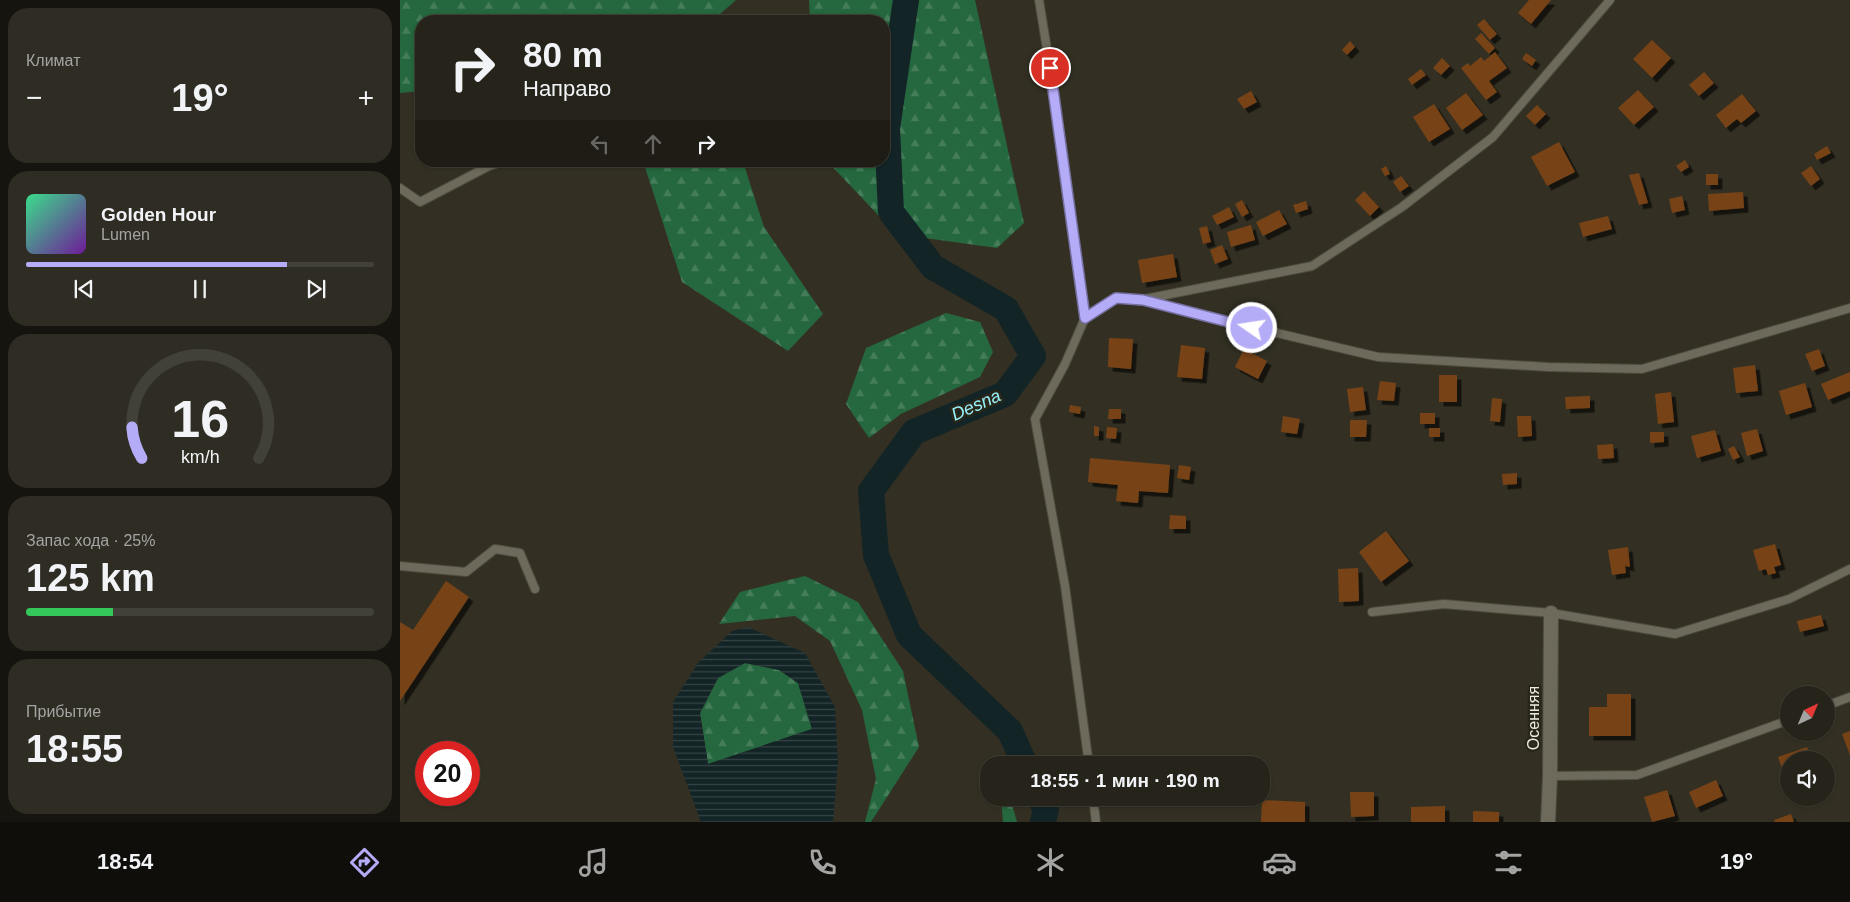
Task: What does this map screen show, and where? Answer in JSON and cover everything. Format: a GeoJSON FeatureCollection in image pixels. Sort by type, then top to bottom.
{"type":"FeatureCollection","features":[{"type":"Feature","properties":{"kind":"street","name":"Осенняя"},"geometry":{"type":"LineString","coordinates":[[1548,822],[1551,613]]}},
{"type":"Feature","properties":{"kind":"lane"},"geometry":{"type":"LineString","coordinates":[[1039,0],[1053,86],[1085,318],[1065,364],[1035,419],[1065,586],[1088,756]]}},
{"type":"Feature","properties":{"kind":"lane"},"geometry":{"type":"LineString","coordinates":[[1143,300],[1312,266],[1402,207],[1493,138],[1610,0]]}},
{"type":"Feature","properties":{"kind":"lane"},"geometry":{"type":"LineString","coordinates":[[400,188],[420,202],[487,167]]}},
{"type":"Feature","properties":{"kind":"lane"},"geometry":{"type":"LineString","coordinates":[[1085,318],[1116,298],[1143,300],[1378,356],[1548,367],[1642,369],[1850,308]]}},
{"type":"Feature","properties":{"kind":"lane"},"geometry":{"type":"LineString","coordinates":[[400,566],[466,572],[495,549],[520,553],[535,589]]}},
{"type":"Feature","properties":{"kind":"lane"},"geometry":{"type":"LineString","coordinates":[[1372,612],[1444,604],[1551,613],[1675,634],[1789,599],[1850,569]]}},
{"type":"Feature","properties":{"kind":"lane"},"geometry":{"type":"LineString","coordinates":[[1835,703],[1850,697]]}},
{"type":"Feature","properties":{"kind":"lane"},"geometry":{"type":"LineString","coordinates":[[1550,776],[1638,775],[1780,723]]}},
{"type":"Feature","properties":{"kind":"lane"},"geometry":{"type":"LineString","coordinates":[[1094,806],[1096,822]]}},
{"type":"Feature","properties":{"kind":"green space"},"geometry":{"type":"Polygon","coordinates":[[[400,0],[736,0],[719,15],[415,15],[415,92],[400,93],[400,0]]]}},
{"type":"Feature","properties":{"kind":"green space"},"geometry":{"type":"Polygon","coordinates":[[[809,0],[975,0],[1024,223],[997,248],[896,234],[833,167],[890,167],[890,15],[810,15],[809,0]]]}},
{"type":"Feature","properties":{"kind":"green space"},"geometry":{"type":"Polygon","coordinates":[[[645,167],[744,167],[764,227],[823,314],[788,351],[682,282],[645,167]]]}},
{"type":"Feature","properties":{"kind":"green space"},"geometry":{"type":"Polygon","coordinates":[[[946,313],[980,322],[993,352],[980,377],[901,414],[869,438],[846,404],[866,348],[946,313]]]}},
{"type":"Feature","properties":{"kind":"green space"},"geometry":{"type":"Polygon","coordinates":[[[805,576],[858,602],[903,671],[919,747],[871,822],[865,822],[876,779],[862,710],[830,641],[795,616],[719,624],[740,592],[805,576]]]}},
{"type":"Feature","properties":{"kind":"green space"},"geometry":{"type":"Polygon","coordinates":[[[745,663],[779,670],[798,683],[812,729],[708,764],[700,713],[718,678],[745,663]]]}},
{"type":"Feature","properties":{"kind":"green space"},"geometry":{"type":"Polygon","coordinates":[[[1002,806],[1012,806],[1017,822],[1003,822],[1002,806]]]}},
{"type":"Feature","properties":{"kind":"shaded area"},"geometry":{"type":"Polygon","coordinates":[[[748,627],[805,653],[835,707],[838,762],[833,822],[701,822],[673,747],[673,702],[698,663],[732,631],[748,627]],[[745,663],[718,678],[700,713],[708,764],[812,729],[798,683],[779,670],[745,663]]]}},
{"type":"Feature","properties":{"kind":"building"},"geometry":{"type":"Polygon","coordinates":[[[1529,0],[1551,0],[1531,24],[1518,13],[1529,0]]]}},
{"type":"Feature","properties":{"kind":"building"},"geometry":{"type":"Polygon","coordinates":[[[1484,19],[1497,34],[1490,40],[1477,25],[1484,19]]]}},
{"type":"Feature","properties":{"kind":"building"},"geometry":{"type":"Polygon","coordinates":[[[1481,33],[1495,48],[1489,54],[1475,39],[1481,33]]]}},
{"type":"Feature","properties":{"kind":"building"},"geometry":{"type":"Polygon","coordinates":[[[1652,40],[1671,58],[1652,78],[1633,59],[1652,40]]]}},
{"type":"Feature","properties":{"kind":"building"},"geometry":{"type":"Polygon","coordinates":[[[1350,41],[1355,47],[1347,55],[1342,50],[1350,41]]]}},
{"type":"Feature","properties":{"kind":"building"},"geometry":{"type":"Polygon","coordinates":[[[1495,52],[1507,68],[1489,81],[1497,92],[1486,100],[1461,68],[1468,63],[1470,66],[1481,57],[1484,61],[1495,52]]]}},
{"type":"Feature","properties":{"kind":"building"},"geometry":{"type":"Polygon","coordinates":[[[1526,53],[1536,60],[1532,66],[1522,59],[1526,53]]]}},
{"type":"Feature","properties":{"kind":"building"},"geometry":{"type":"Polygon","coordinates":[[[1442,58],[1450,66],[1441,75],[1433,68],[1442,58]]]}},
{"type":"Feature","properties":{"kind":"building"},"geometry":{"type":"Polygon","coordinates":[[[1421,69],[1426,75],[1412,85],[1408,79],[1421,69]]]}},
{"type":"Feature","properties":{"kind":"building"},"geometry":{"type":"Polygon","coordinates":[[[1704,72],[1714,83],[1699,96],[1689,85],[1704,72]]]}},
{"type":"Feature","properties":{"kind":"building"},"geometry":{"type":"Polygon","coordinates":[[[1638,90],[1654,107],[1634,125],[1618,108],[1638,90]]]}},
{"type":"Feature","properties":{"kind":"building"},"geometry":{"type":"Polygon","coordinates":[[[1251,91],[1257,102],[1244,109],[1237,99],[1251,91]]]}},
{"type":"Feature","properties":{"kind":"building"},"geometry":{"type":"Polygon","coordinates":[[[1466,93],[1483,115],[1462,130],[1446,108],[1466,93]]]}},
{"type":"Feature","properties":{"kind":"building"},"geometry":{"type":"Polygon","coordinates":[[[1742,94],[1756,111],[1741,123],[1737,119],[1726,128],[1716,115],[1742,94]]]}},
{"type":"Feature","properties":{"kind":"building"},"geometry":{"type":"Polygon","coordinates":[[[1434,104],[1450,129],[1429,142],[1413,117],[1434,104]]]}},
{"type":"Feature","properties":{"kind":"building"},"geometry":{"type":"Polygon","coordinates":[[[1537,105],[1546,114],[1535,125],[1526,116],[1537,105]]]}},
{"type":"Feature","properties":{"kind":"building"},"geometry":{"type":"Polygon","coordinates":[[[1559,142],[1575,172],[1547,186],[1531,157],[1559,142]]]}},
{"type":"Feature","properties":{"kind":"building"},"geometry":{"type":"Polygon","coordinates":[[[1827,146],[1831,153],[1817,160],[1814,154],[1827,146]]]}},
{"type":"Feature","properties":{"kind":"building"},"geometry":{"type":"Polygon","coordinates":[[[1685,160],[1689,167],[1681,172],[1676,166],[1685,160]]]}},
{"type":"Feature","properties":{"kind":"building"},"geometry":{"type":"Polygon","coordinates":[[[1386,166],[1390,174],[1385,176],[1381,169],[1386,166]]]}},
{"type":"Feature","properties":{"kind":"building"},"geometry":{"type":"Polygon","coordinates":[[[1811,166],[1820,179],[1811,186],[1801,173],[1811,166]]]}},
{"type":"Feature","properties":{"kind":"building"},"geometry":{"type":"Polygon","coordinates":[[[1639,173],[1648,203],[1639,205],[1629,175],[1639,173]]]}},
{"type":"Feature","properties":{"kind":"building"},"geometry":{"type":"Polygon","coordinates":[[[1706,174],[1718,174],[1718,185],[1706,185],[1706,174]]]}},
{"type":"Feature","properties":{"kind":"building"},"geometry":{"type":"Polygon","coordinates":[[[1401,176],[1409,186],[1400,192],[1393,182],[1401,176]]]}},
{"type":"Feature","properties":{"kind":"building"},"geometry":{"type":"Polygon","coordinates":[[[1364,191],[1379,207],[1370,216],[1355,200],[1364,191]]]}},
{"type":"Feature","properties":{"kind":"building"},"geometry":{"type":"Polygon","coordinates":[[[1743,192],[1744,208],[1709,211],[1708,194],[1743,192]]]}},
{"type":"Feature","properties":{"kind":"building"},"geometry":{"type":"Polygon","coordinates":[[[1682,196],[1685,210],[1672,213],[1669,199],[1682,196]]]}},
{"type":"Feature","properties":{"kind":"building"},"geometry":{"type":"Polygon","coordinates":[[[1242,200],[1249,213],[1242,217],[1235,204],[1242,200]]]}},
{"type":"Feature","properties":{"kind":"building"},"geometry":{"type":"Polygon","coordinates":[[[1306,201],[1308,209],[1296,213],[1293,205],[1306,201]]]}},
{"type":"Feature","properties":{"kind":"building"},"geometry":{"type":"Polygon","coordinates":[[[1229,207],[1234,217],[1217,225],[1212,216],[1229,207]]]}},
{"type":"Feature","properties":{"kind":"building"},"geometry":{"type":"Polygon","coordinates":[[[1279,210],[1287,224],[1263,236],[1256,222],[1279,210]]]}},
{"type":"Feature","properties":{"kind":"building"},"geometry":{"type":"Polygon","coordinates":[[[1608,216],[1612,229],[1583,237],[1579,223],[1608,216]]]}},
{"type":"Feature","properties":{"kind":"building"},"geometry":{"type":"Polygon","coordinates":[[[1251,225],[1255,240],[1231,247],[1227,232],[1251,225]]]}},
{"type":"Feature","properties":{"kind":"building"},"geometry":{"type":"Polygon","coordinates":[[[1207,226],[1211,242],[1203,244],[1199,228],[1207,226]]]}},
{"type":"Feature","properties":{"kind":"building"},"geometry":{"type":"Polygon","coordinates":[[[1222,245],[1228,259],[1215,264],[1210,250],[1222,245]]]}},
{"type":"Feature","properties":{"kind":"building"},"geometry":{"type":"Polygon","coordinates":[[[1173,254],[1177,277],[1142,283],[1138,260],[1173,254]]]}},
{"type":"Feature","properties":{"kind":"building"},"geometry":{"type":"Polygon","coordinates":[[[1109,338],[1133,339],[1131,369],[1108,367],[1109,338]]]}},
{"type":"Feature","properties":{"kind":"building"},"geometry":{"type":"Polygon","coordinates":[[[1181,345],[1205,348],[1202,379],[1177,377],[1181,345]]]}},
{"type":"Feature","properties":{"kind":"building"},"geometry":{"type":"Polygon","coordinates":[[[1244,349],[1267,361],[1258,379],[1235,367],[1244,349]]]}},
{"type":"Feature","properties":{"kind":"building"},"geometry":{"type":"Polygon","coordinates":[[[1819,349],[1825,366],[1812,371],[1805,354],[1819,349]]]}},
{"type":"Feature","properties":{"kind":"building"},"geometry":{"type":"Polygon","coordinates":[[[1755,365],[1758,391],[1736,393],[1733,368],[1755,365]]]}},
{"type":"Feature","properties":{"kind":"building"},"geometry":{"type":"Polygon","coordinates":[[[1850,372],[1850,391],[1828,400],[1821,384],[1850,372]]]}},
{"type":"Feature","properties":{"kind":"building"},"geometry":{"type":"Polygon","coordinates":[[[1439,375],[1457,375],[1457,402],[1439,402],[1439,375]]]}},
{"type":"Feature","properties":{"kind":"building"},"geometry":{"type":"Polygon","coordinates":[[[1380,381],[1396,383],[1394,401],[1377,400],[1380,381]]]}},
{"type":"Feature","properties":{"kind":"building"},"geometry":{"type":"Polygon","coordinates":[[[1805,383],[1812,407],[1786,415],[1779,391],[1805,383]]]}},
{"type":"Feature","properties":{"kind":"building"},"geometry":{"type":"Polygon","coordinates":[[[1363,387],[1366,410],[1350,412],[1347,389],[1363,387]]]}},
{"type":"Feature","properties":{"kind":"building"},"geometry":{"type":"Polygon","coordinates":[[[1671,392],[1674,422],[1658,424],[1655,394],[1671,392]]]}},
{"type":"Feature","properties":{"kind":"building"},"geometry":{"type":"Polygon","coordinates":[[[1590,396],[1590,408],[1566,409],[1565,397],[1590,396]]]}},
{"type":"Feature","properties":{"kind":"building"},"geometry":{"type":"Polygon","coordinates":[[[1492,398],[1502,399],[1500,422],[1490,421],[1492,398]]]}},
{"type":"Feature","properties":{"kind":"building"},"geometry":{"type":"Polygon","coordinates":[[[1070,405],[1081,407],[1080,414],[1069,412],[1070,405]]]}},
{"type":"Feature","properties":{"kind":"building"},"geometry":{"type":"Polygon","coordinates":[[[1109,409],[1121,409],[1121,419],[1108,419],[1109,409]]]}},
{"type":"Feature","properties":{"kind":"building"},"geometry":{"type":"Polygon","coordinates":[[[1420,413],[1435,413],[1435,424],[1420,424],[1420,413]]]}},
{"type":"Feature","properties":{"kind":"building"},"geometry":{"type":"Polygon","coordinates":[[[1283,416],[1300,419],[1297,434],[1281,432],[1283,416]]]}},
{"type":"Feature","properties":{"kind":"building"},"geometry":{"type":"Polygon","coordinates":[[[1517,416],[1531,416],[1532,436],[1518,437],[1517,416]]]}},
{"type":"Feature","properties":{"kind":"building"},"geometry":{"type":"Polygon","coordinates":[[[1350,420],[1367,420],[1366,437],[1350,437],[1350,420]]]}},
{"type":"Feature","properties":{"kind":"building"},"geometry":{"type":"Polygon","coordinates":[[[1094,426],[1099,427],[1099,436],[1094,436],[1094,426]]]}},
{"type":"Feature","properties":{"kind":"building"},"geometry":{"type":"Polygon","coordinates":[[[1107,427],[1117,428],[1116,439],[1106,438],[1107,427]]]}},
{"type":"Feature","properties":{"kind":"building"},"geometry":{"type":"Polygon","coordinates":[[[1429,428],[1440,428],[1440,437],[1429,437],[1429,428]]]}},
{"type":"Feature","properties":{"kind":"building"},"geometry":{"type":"Polygon","coordinates":[[[1757,429],[1763,451],[1747,456],[1741,433],[1757,429]]]}},
{"type":"Feature","properties":{"kind":"building"},"geometry":{"type":"Polygon","coordinates":[[[1715,430],[1721,451],[1697,458],[1691,436],[1715,430]]]}},
{"type":"Feature","properties":{"kind":"building"},"geometry":{"type":"Polygon","coordinates":[[[1650,432],[1664,432],[1664,442],[1650,443],[1650,432]]]}},
{"type":"Feature","properties":{"kind":"building"},"geometry":{"type":"Polygon","coordinates":[[[1613,444],[1614,458],[1598,459],[1597,445],[1613,444]]]}},
{"type":"Feature","properties":{"kind":"building"},"geometry":{"type":"Polygon","coordinates":[[[1734,446],[1740,457],[1733,460],[1728,449],[1734,446]]]}},
{"type":"Feature","properties":{"kind":"building"},"geometry":{"type":"Polygon","coordinates":[[[1090,458],[1170,465],[1168,493],[1139,491],[1138,503],[1116,501],[1118,485],[1088,482],[1090,458]]]}},
{"type":"Feature","properties":{"kind":"building"},"geometry":{"type":"Polygon","coordinates":[[[1179,465],[1191,467],[1189,480],[1177,478],[1179,465]]]}},
{"type":"Feature","properties":{"kind":"building"},"geometry":{"type":"Polygon","coordinates":[[[1517,473],[1517,484],[1503,485],[1502,474],[1517,473]]]}},
{"type":"Feature","properties":{"kind":"building"},"geometry":{"type":"Polygon","coordinates":[[[1170,515],[1186,516],[1186,529],[1169,529],[1170,515]]]}},
{"type":"Feature","properties":{"kind":"building"},"geometry":{"type":"Polygon","coordinates":[[[1386,531],[1409,561],[1381,582],[1359,552],[1386,531]]]}},
{"type":"Feature","properties":{"kind":"building"},"geometry":{"type":"Polygon","coordinates":[[[1775,544],[1781,565],[1774,567],[1776,573],[1768,575],[1766,569],[1759,571],[1753,550],[1775,544]]]}},
{"type":"Feature","properties":{"kind":"building"},"geometry":{"type":"Polygon","coordinates":[[[1628,547],[1630,567],[1625,566],[1626,573],[1612,575],[1608,550],[1628,547]]]}},
{"type":"Feature","properties":{"kind":"building"},"geometry":{"type":"Polygon","coordinates":[[[1358,568],[1359,601],[1339,602],[1338,569],[1358,568]]]}},
{"type":"Feature","properties":{"kind":"building"},"geometry":{"type":"Polygon","coordinates":[[[446,581],[469,597],[400,701],[400,622],[413,630],[446,581]]]}},
{"type":"Feature","properties":{"kind":"building"},"geometry":{"type":"Polygon","coordinates":[[[1821,615],[1824,626],[1800,632],[1797,621],[1821,615]]]}},
{"type":"Feature","properties":{"kind":"building"},"geometry":{"type":"Polygon","coordinates":[[[1607,694],[1631,694],[1631,736],[1589,736],[1589,707],[1607,707],[1607,694]]]}},
{"type":"Feature","properties":{"kind":"building"},"geometry":{"type":"Polygon","coordinates":[[[1850,731],[1850,755],[1842,734],[1850,731]]]}},
{"type":"Feature","properties":{"kind":"building"},"geometry":{"type":"Polygon","coordinates":[[[1807,747],[1808,751],[1795,751],[1807,747]]]}},
{"type":"Feature","properties":{"kind":"building"},"geometry":{"type":"Polygon","coordinates":[[[1716,780],[1723,796],[1696,808],[1689,792],[1716,780]]]}},
{"type":"Feature","properties":{"kind":"building"},"geometry":{"type":"Polygon","coordinates":[[[1667,790],[1675,816],[1652,822],[1644,797],[1667,790]]]}},
{"type":"Feature","properties":{"kind":"building"},"geometry":{"type":"Polygon","coordinates":[[[1350,792],[1374,792],[1374,816],[1351,817],[1350,792]]]}},
{"type":"Feature","properties":{"kind":"building"},"geometry":{"type":"Polygon","coordinates":[[[1270,800],[1305,802],[1305,822],[1261,822],[1262,806],[1270,806],[1270,800]]]}},
{"type":"Feature","properties":{"kind":"building"},"geometry":{"type":"Polygon","coordinates":[[[1445,806],[1445,822],[1411,822],[1411,807],[1445,806]]]}},
{"type":"Feature","properties":{"kind":"building"},"geometry":{"type":"Polygon","coordinates":[[[1473,811],[1499,812],[1499,822],[1473,822],[1473,811]]]}},
{"type":"Feature","properties":{"kind":"building"},"geometry":{"type":"Polygon","coordinates":[[[1791,814],[1794,822],[1775,822],[1774,820],[1791,814]]]}},
{"type":"Feature","properties":{"kind":"waterway","name":"Desna"},"geometry":{"type":"LineString","coordinates":[[890,108],[906,0]]}},
{"type":"Feature","properties":{"kind":"waterway","name":"Desna"},"geometry":{"type":"LineString","coordinates":[[889,167],[891,212],[933,267],[1006,309],[1033,356],[1005,394],[914,432],[871,491],[876,555],[909,635],[1010,731],[1021,756]]}},
{"type":"Feature","properties":{"kind":"waterway","name":"Desna"},"geometry":{"type":"LineString","coordinates":[[1043,822],[1046,809],[1044,806]]}},
{"type":"Feature","properties":{"kind":"route"},"geometry":{"type":"LineString","coordinates":[[1050,68],[1085,318],[1116,298],[1143,300],[1252,328]]}}]}
